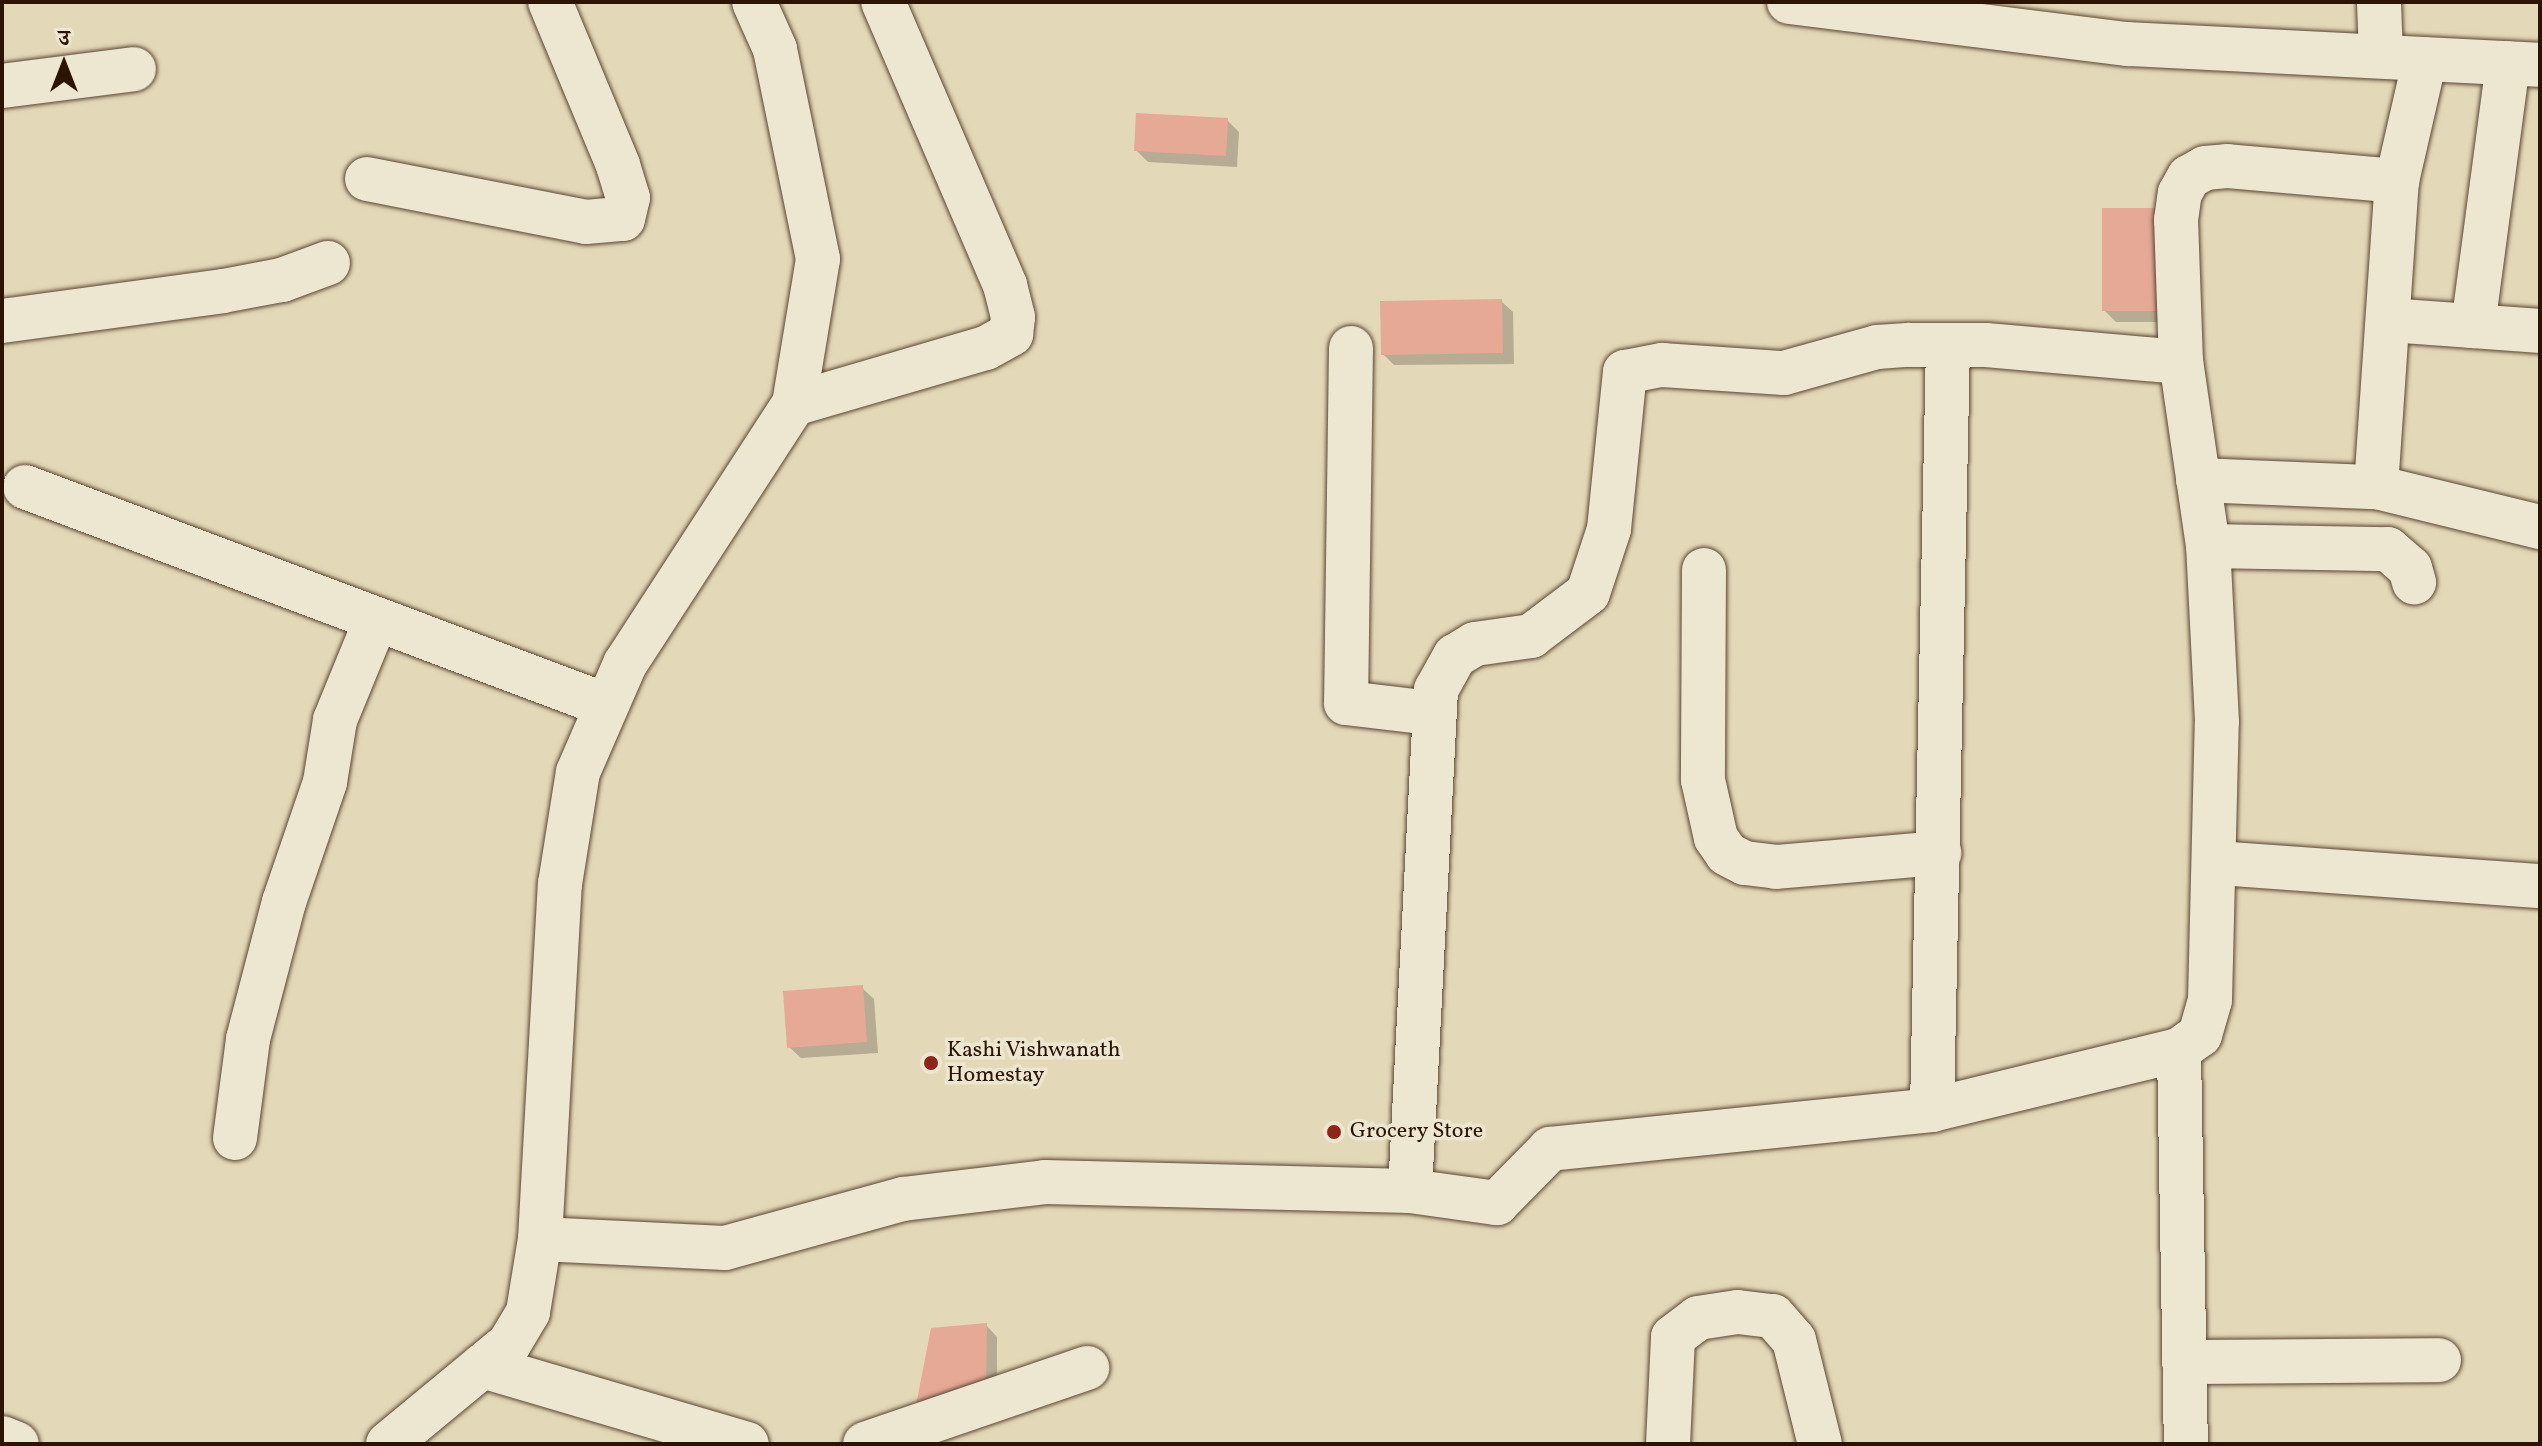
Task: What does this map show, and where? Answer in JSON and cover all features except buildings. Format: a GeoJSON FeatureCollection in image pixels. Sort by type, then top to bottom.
{"type":"FeatureCollection","features":[{"type":"Feature","properties":{"kind":"street"},"geometry":{"type":"LineString","coordinates":[[367,179],[586,222],[623,219],[628,198],[618,165],[550,2]]}},
{"type":"Feature","properties":{"kind":"street"},"geometry":{"type":"LineString","coordinates":[[388,1444],[509,1344],[528,1312],[540,1239],[565,837],[578,772],[603,704],[794,404],[818,259],[775,49],[754,2]]}},
{"type":"Feature","properties":{"kind":"street"},"geometry":{"type":"LineString","coordinates":[[794,404],[986,348],[1011,334],[1013,317],[1005,285],[883,2]]}},
{"type":"Feature","properties":{"kind":"street"},"geometry":{"type":"LineString","coordinates":[[1789,2],[2128,44],[2524,64],[2473,326]]}},
{"type":"Feature","properties":{"kind":"street"},"geometry":{"type":"LineString","coordinates":[[2379,2],[2381,56]]}},
{"type":"Feature","properties":{"kind":"street"},"geometry":{"type":"LineString","coordinates":[[2376,487],[2397,181],[2425,59]]}},
{"type":"Feature","properties":{"kind":"street"},"geometry":{"type":"LineString","coordinates":[[2,86],[134,69]]}},
{"type":"Feature","properties":{"kind":"street"},"geometry":{"type":"LineString","coordinates":[[540,1239],[725,1248],[903,1199],[1045,1182],[1410,1191],[1497,1203],[1550,1149],[1932,1110],[2179,1050],[2200,1035],[2210,1000],[2217,863],[2217,722],[2208,546],[2181,362],[2176,220],[2180,193],[2189,177],[2227,166],[2397,181]]}},
{"type":"Feature","properties":{"kind":"street"},"geometry":{"type":"LineString","coordinates":[[2,321],[223,291],[282,280],[328,263]]}},
{"type":"Feature","properties":{"kind":"street"},"geometry":{"type":"LineString","coordinates":[[2388,320],[2540,331]]}},
{"type":"Feature","properties":{"kind":"street"},"geometry":{"type":"LineString","coordinates":[[1410,1191],[1431,713],[1436,690],[1455,656],[1475,644],[1531,636],[1588,593],[1609,529],[1625,372],[1662,365],[1784,373],[1877,347],[1948,345],[2181,362]]}},
{"type":"Feature","properties":{"kind":"street"},"geometry":{"type":"LineString","coordinates":[[1932,1110],[1948,345]]}},
{"type":"Feature","properties":{"kind":"street"},"geometry":{"type":"LineString","coordinates":[[1351,348],[1346,703],[1431,713]]}},
{"type":"Feature","properties":{"kind":"street"},"geometry":{"type":"LineString","coordinates":[[2198,480],[2376,487],[2540,527]]}},
{"type":"Feature","properties":{"kind":"street"},"geometry":{"type":"LineString","coordinates":[[25,487],[603,704]]}},
{"type":"Feature","properties":{"kind":"street"},"geometry":{"type":"LineString","coordinates":[[2208,546],[2388,549],[2410,568],[2414,582]]}},
{"type":"Feature","properties":{"kind":"street"},"geometry":{"type":"LineString","coordinates":[[1704,570],[1703,780],[1716,838],[1727,854],[1745,863],[1776,867],[1939,853]]}},
{"type":"Feature","properties":{"kind":"street"},"geometry":{"type":"LineString","coordinates":[[235,1138],[248,1039],[284,902],[329,766],[335,720],[376,620]]}},
{"type":"Feature","properties":{"kind":"street"},"geometry":{"type":"LineString","coordinates":[[2217,863],[2540,886]]}},
{"type":"Feature","properties":{"kind":"street"},"geometry":{"type":"LineString","coordinates":[[2179,1050],[2186,1444]]}},
{"type":"Feature","properties":{"kind":"street"},"geometry":{"type":"LineString","coordinates":[[1668,1444],[1673,1337],[1698,1318],[1738,1312],[1773,1316],[1794,1340],[1820,1444]]}},
{"type":"Feature","properties":{"kind":"street"},"geometry":{"type":"LineString","coordinates":[[2184,1362],[2439,1360]]}},
{"type":"Feature","properties":{"kind":"street"},"geometry":{"type":"LineString","coordinates":[[482,1366],[747,1444]]}},
{"type":"Feature","properties":{"kind":"street"},"geometry":{"type":"LineString","coordinates":[[865,1444],[1087,1368]]}},
{"type":"Feature","properties":{"kind":"street"},"geometry":{"type":"LineString","coordinates":[[2,1438],[17,1444]]}},
{"type":"Feature","properties":{"kind":"place","name":"Kashi Vishwanath Homestay"},"geometry":{"type":"Point","coordinates":[931,1063]}},
{"type":"Feature","properties":{"kind":"place","name":"Grocery Store"},"geometry":{"type":"Point","coordinates":[1334,1132]}}]}
